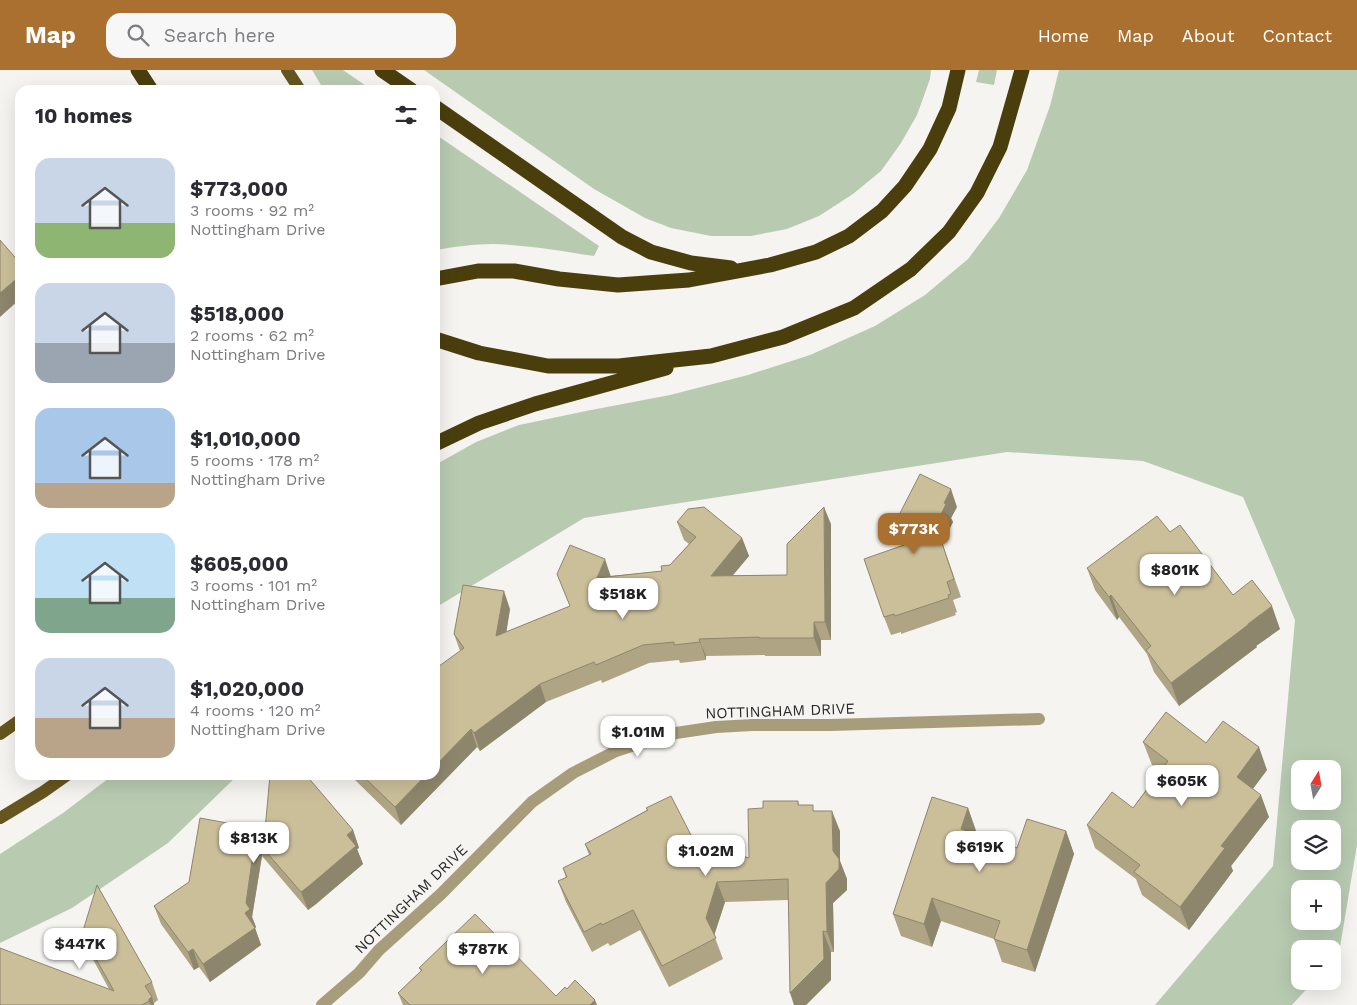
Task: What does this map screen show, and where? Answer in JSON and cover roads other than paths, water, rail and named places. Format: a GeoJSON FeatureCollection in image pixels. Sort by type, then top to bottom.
{"type":"FeatureCollection","features":[{"type":"Feature","properties":{"kind":"highway"},"geometry":{"type":"LineString","coordinates":[[136,70],[147,85]]}},
{"type":"Feature","properties":{"kind":"highway"},"geometry":{"type":"LineString","coordinates":[[382,70],[404,85]]}},
{"type":"Feature","properties":{"kind":"highway"},"geometry":{"type":"LineString","coordinates":[[440,278],[478,271],[514,272],[559,279],[618,284],[689,280],[770,265],[816,252],[849,236],[882,211],[905,186],[930,149],[949,108],[958,70]]}},
{"type":"Feature","properties":{"kind":"highway"},"geometry":{"type":"LineString","coordinates":[[440,442],[479,423],[536,404],[783,337],[854,308],[910,269],[949,232],[977,193],[1000,147],[1022,70]]}},
{"type":"Feature","properties":{"kind":"highway"},"geometry":{"type":"LineString","coordinates":[[440,110],[622,236],[651,252],[691,263],[731,268],[770,265]]}},
{"type":"Feature","properties":{"kind":"highway"},"geometry":{"type":"LineString","coordinates":[[440,341],[479,353],[548,366],[619,366],[711,356]]}},
{"type":"Feature","properties":{"kind":"main road"},"geometry":{"type":"LineString","coordinates":[[136,70],[142,85]]}},
{"type":"Feature","properties":{"kind":"main road"},"geometry":{"type":"LineString","coordinates":[[287,70],[297,85]]}},
{"type":"Feature","properties":{"kind":"main road"},"geometry":{"type":"LineString","coordinates":[[0,734],[15,724]]}},
{"type":"Feature","properties":{"kind":"main road"},"geometry":{"type":"LineString","coordinates":[[0,818],[60,780]]}},
{"type":"Feature","properties":{"kind":"street","name":"NOTTINGHAM DRIVE"},"geometry":{"type":"LineString","coordinates":[[322,1005],[359,973],[379,950],[440,894],[532,802],[573,773],[616,751],[676,733],[716,727],[752,725],[830,726],[1039,719]]}}]}
